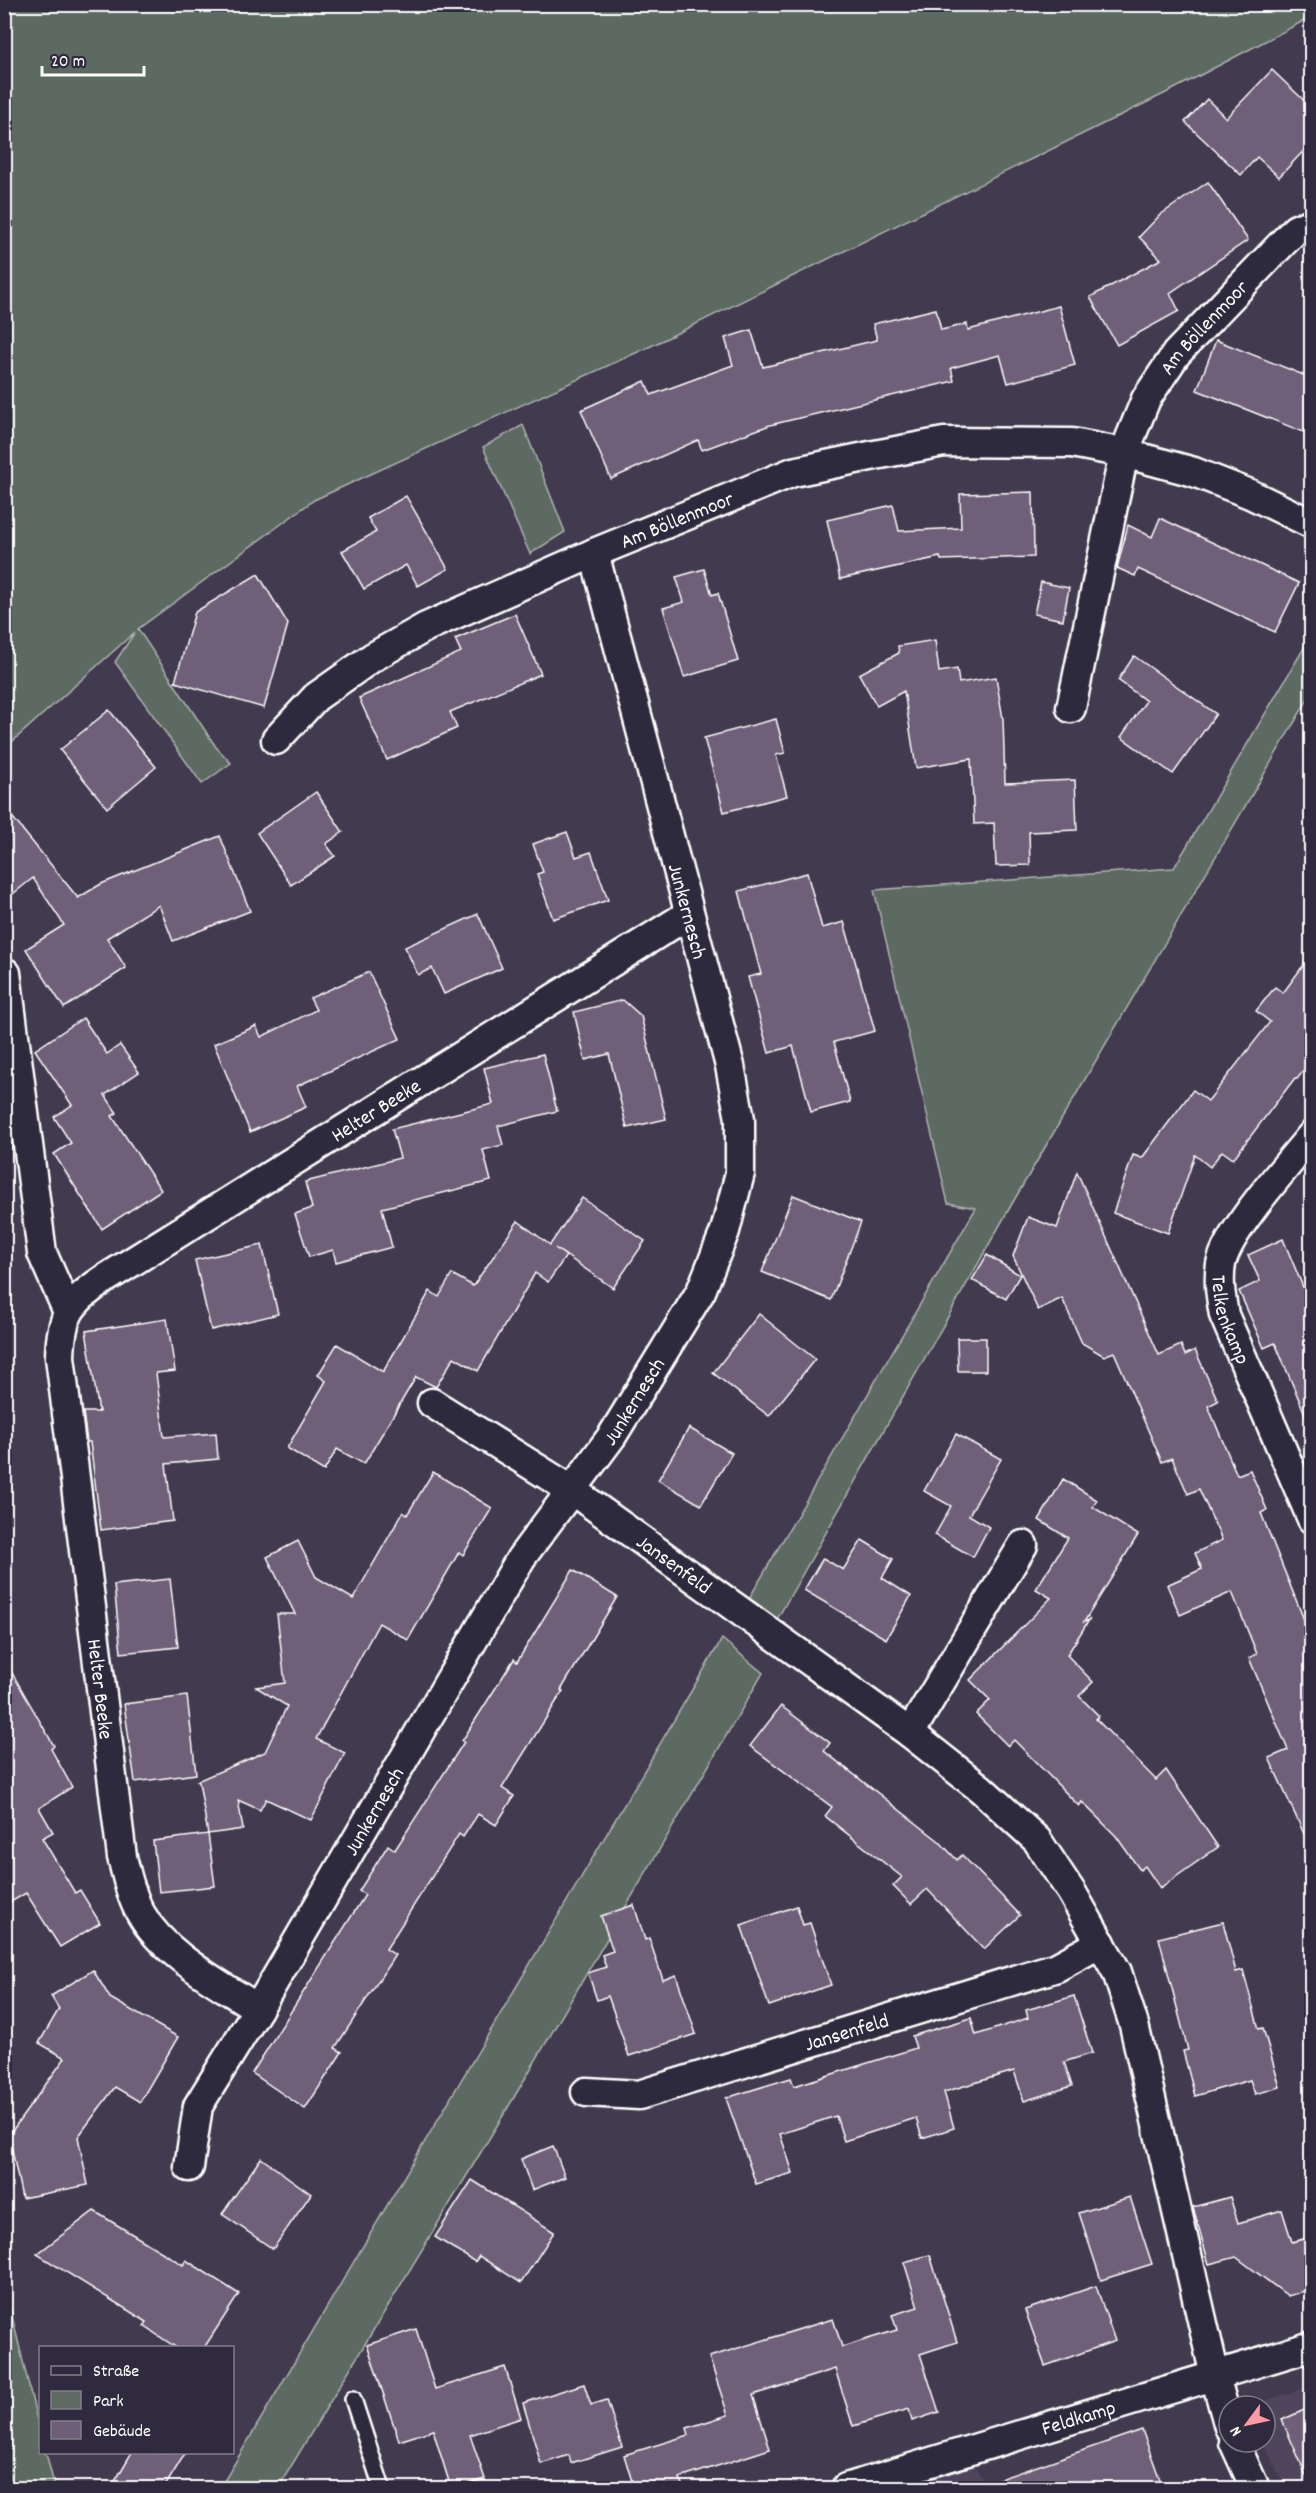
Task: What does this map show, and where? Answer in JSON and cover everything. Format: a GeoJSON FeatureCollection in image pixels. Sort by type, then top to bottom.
{"type":"FeatureCollection","features":[{"type":"Feature","properties":{"kind":"street","name":"Am Böllenmoor"},"geometry":{"type":"LineString","coordinates":[[1071,708],[1124,453],[1146,399],[1176,354],[1296,229],[1311,223]]}},
{"type":"Feature","properties":{"kind":"street","name":"Am Böllenmoor"},"geometry":{"type":"LineString","coordinates":[[276,740],[316,698],[373,657],[426,627],[594,553],[793,472],[874,455],[944,442],[1072,443],[1124,453],[1194,472],[1250,494],[1311,524]]}},
{"type":"Feature","properties":{"kind":"street","name":"Junkernesch"},"geometry":{"type":"LineString","coordinates":[[189,2167],[198,2106],[258,2009],[521,1558],[612,1436],[701,1291],[725,1231],[740,1173],[740,1119],[730,1066],[594,553]]}},
{"type":"Feature","properties":{"kind":"street","name":"Helter Beeke"},"geometry":{"type":"LineString","coordinates":[[258,2009],[175,1953],[153,1933],[140,1912],[130,1887],[122,1857],[60,1357],[61,1332],[68,1312],[81,1295],[103,1280],[689,914]]}},
{"type":"Feature","properties":{"kind":"street"},"geometry":{"type":"LineString","coordinates":[[6,973],[42,1253],[68,1312]]}},
{"type":"Feature","properties":{"kind":"street","name":"Telkenkamp"},"geometry":{"type":"LineString","coordinates":[[1311,1135],[1233,1237],[1222,1262],[1219,1287],[1224,1315],[1311,1519]]}},
{"type":"Feature","properties":{"kind":"street","name":"Jansenfeld"},"geometry":{"type":"LineString","coordinates":[[432,1403],[573,1491],[910,1733],[981,1789],[1037,1840],[1117,1972],[1134,2025],[1220,2394]]}},
{"type":"Feature","properties":{"kind":"street"},"geometry":{"type":"LineString","coordinates":[[910,1733],[1023,1545]]}},
{"type":"Feature","properties":{"kind":"street","name":"Jansenfeld"},"geometry":{"type":"LineString","coordinates":[[586,2092],[639,2095],[1057,1967],[1101,1943]]}},
{"type":"Feature","properties":{"kind":"street","name":"Feldkamp"},"geometry":{"type":"LineString","coordinates":[[846,2488],[1311,2346]]}},
{"type":"Feature","properties":{"kind":"street"},"geometry":{"type":"LineString","coordinates":[[1239,2454],[1255,2488]]}},
{"type":"Feature","properties":{"kind":"lane"},"geometry":{"type":"LineString","coordinates":[[353,2399],[381,2488]]}},
{"type":"Feature","properties":{"kind":"shaded area"},"geometry":{"type":"Polygon","coordinates":[[[1311,2386],[1311,2488],[1285,2488],[1269,2454],[1277,2454],[1277,2397],[1311,2386]]]}},
{"type":"Feature","properties":{"kind":"shaded area"},"geometry":{"type":"Polygon","coordinates":[[[970,2458],[988,2488],[882,2488],[970,2458]]]}},
{"type":"Feature","properties":{"kind":"green space"},"geometry":{"type":"Polygon","coordinates":[[[1311,4],[1311,17],[1174,89],[651,346],[314,500],[138,629],[216,747],[231,763],[202,784],[115,662],[135,632],[5,748],[5,5],[1311,4]]]}},
{"type":"Feature","properties":{"kind":"green space"},"geometry":{"type":"Polygon","coordinates":[[[523,425],[565,532],[530,554],[483,447],[523,425]]]}},
{"type":"Feature","properties":{"kind":"green space"},"geometry":{"type":"Polygon","coordinates":[[[1311,636],[1311,694],[1013,1202],[776,1621],[747,1602],[976,1208],[948,1203],[874,890],[1174,868],[1311,636]]]}},
{"type":"Feature","properties":{"kind":"green space"},"geometry":{"type":"Polygon","coordinates":[[[722,1639],[763,1673],[513,2099],[278,2488],[220,2488],[722,1639]]]}},
{"type":"Feature","properties":{"kind":"green space"},"geometry":{"type":"Polygon","coordinates":[[[5,2277],[39,2428],[39,2454],[46,2454],[55,2488],[5,2488],[5,2277]]]}},
{"type":"Feature","properties":{"kind":"building"},"geometry":{"type":"Polygon","coordinates":[[[1272,70],[1311,107],[1311,143],[1279,177],[1257,157],[1241,175],[1185,122],[1207,99],[1226,118],[1272,70]]]}},
{"type":"Feature","properties":{"kind":"building"},"geometry":{"type":"Polygon","coordinates":[[[1208,182],[1248,240],[1170,293],[1179,311],[1117,345],[1090,297],[1161,259],[1139,237],[1160,215],[1208,182]]]}},
{"type":"Feature","properties":{"kind":"building"},"geometry":{"type":"Polygon","coordinates":[[[1059,306],[1075,365],[1008,383],[1000,355],[951,368],[954,381],[770,425],[702,450],[698,440],[611,479],[581,410],[645,381],[651,395],[733,365],[725,338],[751,330],[763,367],[877,340],[873,324],[936,309],[941,330],[967,324],[968,330],[1059,306]]]}},
{"type":"Feature","properties":{"kind":"building"},"geometry":{"type":"Polygon","coordinates":[[[1216,340],[1311,378],[1311,435],[1197,390],[1216,340]]]}},
{"type":"Feature","properties":{"kind":"building"},"geometry":{"type":"Polygon","coordinates":[[[1033,492],[1034,557],[941,560],[940,557],[840,579],[827,520],[893,505],[899,531],[961,528],[960,494],[1033,492]]]}},
{"type":"Feature","properties":{"kind":"building"},"geometry":{"type":"Polygon","coordinates":[[[406,496],[448,569],[418,586],[406,565],[364,589],[342,551],[376,532],[368,518],[406,496]]]}},
{"type":"Feature","properties":{"kind":"building"},"geometry":{"type":"Polygon","coordinates":[[[1160,518],[1299,583],[1275,632],[1138,569],[1135,576],[1117,568],[1128,525],[1152,537],[1160,518]]]}},
{"type":"Feature","properties":{"kind":"building"},"geometry":{"type":"Polygon","coordinates":[[[704,569],[712,595],[718,593],[738,661],[684,677],[663,608],[684,602],[676,577],[704,569]]]}},
{"type":"Feature","properties":{"kind":"building"},"geometry":{"type":"Polygon","coordinates":[[[258,574],[288,624],[264,708],[175,682],[195,612],[258,574]]]}},
{"type":"Feature","properties":{"kind":"building"},"geometry":{"type":"Polygon","coordinates":[[[1041,582],[1069,588],[1063,620],[1034,614],[1041,582]]]}},
{"type":"Feature","properties":{"kind":"building"},"geometry":{"type":"Polygon","coordinates":[[[515,614],[541,674],[450,712],[457,728],[387,760],[359,698],[461,652],[455,639],[515,614]]]}},
{"type":"Feature","properties":{"kind":"building"},"geometry":{"type":"Polygon","coordinates":[[[935,640],[939,672],[957,669],[959,683],[996,677],[1003,719],[1005,783],[1075,780],[1077,830],[1029,832],[1030,865],[996,866],[994,823],[974,824],[971,759],[916,768],[904,691],[877,706],[859,674],[899,653],[898,646],[935,640]]]}},
{"type":"Feature","properties":{"kind":"building"},"geometry":{"type":"Polygon","coordinates":[[[1134,656],[1216,714],[1173,774],[1121,737],[1146,701],[1118,680],[1134,656]]]}},
{"type":"Feature","properties":{"kind":"building"},"geometry":{"type":"Polygon","coordinates":[[[109,710],[156,767],[107,808],[60,750],[109,710]]]}},
{"type":"Feature","properties":{"kind":"building"},"geometry":{"type":"Polygon","coordinates":[[[776,719],[785,753],[776,755],[787,796],[724,812],[704,738],[776,719]]]}},
{"type":"Feature","properties":{"kind":"building"},"geometry":{"type":"Polygon","coordinates":[[[316,792],[343,832],[326,844],[335,856],[291,885],[257,833],[316,792]]]}},
{"type":"Feature","properties":{"kind":"building"},"geometry":{"type":"Polygon","coordinates":[[[4,807],[78,898],[101,884],[220,836],[250,911],[173,941],[159,905],[107,938],[126,968],[64,1008],[26,949],[64,925],[33,878],[4,901],[4,807]]]}},
{"type":"Feature","properties":{"kind":"building"},"geometry":{"type":"Polygon","coordinates":[[[567,832],[576,857],[591,852],[608,900],[553,919],[537,874],[543,872],[533,844],[567,832]]]}},
{"type":"Feature","properties":{"kind":"building"},"geometry":{"type":"Polygon","coordinates":[[[807,873],[822,928],[844,922],[875,1031],[834,1042],[850,1102],[811,1112],[793,1046],[769,1053],[748,977],[761,974],[739,891],[807,873]]]}},
{"type":"Feature","properties":{"kind":"building"},"geometry":{"type":"Polygon","coordinates":[[[478,914],[502,968],[444,994],[432,968],[418,975],[405,947],[478,914]]]}},
{"type":"Feature","properties":{"kind":"building"},"geometry":{"type":"Polygon","coordinates":[[[1311,955],[1311,1061],[1297,1079],[1295,1078],[1233,1159],[1222,1151],[1210,1167],[1195,1155],[1168,1233],[1113,1213],[1133,1155],[1142,1158],[1193,1090],[1208,1101],[1270,1022],[1256,1011],[1275,987],[1283,993],[1311,955]]]}},
{"type":"Feature","properties":{"kind":"building"},"geometry":{"type":"Polygon","coordinates":[[[369,972],[400,1039],[297,1086],[306,1107],[250,1132],[214,1044],[256,1026],[261,1037],[316,1010],[310,998],[369,972]]]}},
{"type":"Feature","properties":{"kind":"building"},"geometry":{"type":"Polygon","coordinates":[[[623,1000],[641,1016],[666,1119],[627,1128],[609,1054],[585,1060],[574,1012],[623,1000]]]}},
{"type":"Feature","properties":{"kind":"building"},"geometry":{"type":"Polygon","coordinates":[[[83,1018],[107,1054],[120,1045],[139,1072],[105,1095],[117,1113],[112,1116],[161,1190],[102,1229],[54,1154],[71,1143],[54,1117],[72,1105],[35,1050],[83,1018]]]}},
{"type":"Feature","properties":{"kind":"building"},"geometry":{"type":"Polygon","coordinates":[[[543,1054],[557,1111],[498,1126],[503,1145],[483,1150],[491,1181],[382,1208],[392,1247],[336,1262],[333,1250],[309,1257],[295,1214],[312,1208],[305,1182],[400,1158],[392,1129],[493,1104],[484,1068],[543,1054]]]}},
{"type":"Feature","properties":{"kind":"building"},"geometry":{"type":"Polygon","coordinates":[[[1077,1172],[1159,1355],[1181,1345],[1185,1355],[1195,1350],[1218,1401],[1208,1406],[1237,1475],[1250,1470],[1267,1510],[1261,1513],[1311,1637],[1311,1849],[1269,1758],[1288,1750],[1249,1658],[1257,1654],[1232,1592],[1180,1615],[1167,1585],[1202,1569],[1195,1553],[1222,1540],[1199,1489],[1188,1494],[1172,1458],[1162,1462],[1114,1352],[1104,1356],[1082,1343],[1062,1298],[1038,1310],[1013,1256],[1028,1217],[1057,1228],[1077,1172]]]}},
{"type":"Feature","properties":{"kind":"building"},"geometry":{"type":"Polygon","coordinates":[[[793,1195],[861,1222],[831,1300],[762,1272],[793,1195]]]}},
{"type":"Feature","properties":{"kind":"building"},"geometry":{"type":"Polygon","coordinates":[[[582,1198],[645,1241],[613,1288],[555,1248],[566,1256],[548,1282],[535,1273],[478,1371],[454,1357],[436,1387],[416,1377],[364,1464],[337,1449],[324,1471],[287,1448],[326,1381],[318,1375],[337,1344],[383,1372],[430,1291],[439,1297],[452,1274],[473,1286],[518,1221],[550,1245],[582,1198]]]}},
{"type":"Feature","properties":{"kind":"building"},"geometry":{"type":"Polygon","coordinates":[[[1283,1239],[1303,1287],[1311,1284],[1311,1428],[1275,1343],[1264,1348],[1239,1291],[1260,1281],[1248,1255],[1283,1239]]]}},
{"type":"Feature","properties":{"kind":"building"},"geometry":{"type":"Polygon","coordinates":[[[262,1245],[278,1314],[211,1330],[195,1260],[262,1245]]]}},
{"type":"Feature","properties":{"kind":"building"},"geometry":{"type":"Polygon","coordinates":[[[987,1255],[1020,1275],[1006,1299],[972,1280],[987,1255]]]}},
{"type":"Feature","properties":{"kind":"building"},"geometry":{"type":"Polygon","coordinates":[[[759,1314],[815,1359],[769,1416],[713,1373],[759,1314]]]}},
{"type":"Feature","properties":{"kind":"building"},"geometry":{"type":"Polygon","coordinates":[[[167,1319],[175,1371],[156,1373],[164,1437],[216,1433],[218,1459],[166,1464],[173,1521],[101,1530],[90,1442],[87,1442],[83,1412],[99,1412],[86,1331],[167,1319]]]}},
{"type":"Feature","properties":{"kind":"building"},"geometry":{"type":"Polygon","coordinates":[[[957,1338],[986,1338],[986,1371],[958,1371],[957,1338]]]}},
{"type":"Feature","properties":{"kind":"building"},"geometry":{"type":"Polygon","coordinates":[[[689,1428],[732,1453],[701,1505],[658,1480],[689,1428]]]}},
{"type":"Feature","properties":{"kind":"building"},"geometry":{"type":"Polygon","coordinates":[[[956,1434],[1001,1459],[969,1515],[989,1527],[973,1557],[935,1535],[951,1506],[924,1491],[956,1434]]]}},
{"type":"Feature","properties":{"kind":"building"},"geometry":{"type":"Polygon","coordinates":[[[433,1472],[492,1508],[463,1555],[459,1552],[408,1640],[379,1623],[316,1739],[345,1753],[311,1820],[266,1799],[260,1810],[238,1800],[243,1829],[208,1834],[197,1781],[265,1752],[287,1706],[256,1687],[285,1683],[277,1614],[295,1614],[267,1557],[298,1541],[316,1577],[353,1599],[403,1512],[407,1515],[433,1472]]]}},
{"type":"Feature","properties":{"kind":"building"},"geometry":{"type":"Polygon","coordinates":[[[1063,1479],[1097,1500],[1093,1507],[1138,1535],[1084,1622],[1089,1620],[1067,1655],[1093,1682],[1079,1696],[1099,1716],[1096,1719],[1156,1780],[1166,1770],[1218,1847],[1160,1888],[1145,1866],[1140,1870],[1116,1836],[1082,1802],[1079,1806],[1014,1740],[1008,1746],[976,1714],[990,1700],[970,1680],[1051,1598],[1036,1589],[1068,1538],[1039,1520],[1063,1479]]]}},
{"type":"Feature","properties":{"kind":"building"},"geometry":{"type":"Polygon","coordinates":[[[862,1540],[893,1559],[882,1578],[911,1596],[886,1639],[804,1590],[823,1558],[843,1570],[862,1540]]]}},
{"type":"Feature","properties":{"kind":"building"},"geometry":{"type":"Polygon","coordinates":[[[573,1570],[617,1597],[561,1690],[563,1691],[502,1788],[514,1796],[496,1825],[478,1814],[463,1837],[459,1834],[386,1949],[395,1955],[335,2048],[342,2052],[305,2109],[252,2073],[365,1895],[359,1891],[388,1845],[395,1850],[514,1659],[517,1662],[573,1570]]]}},
{"type":"Feature","properties":{"kind":"building"},"geometry":{"type":"Polygon","coordinates":[[[170,1579],[178,1647],[121,1653],[114,1585],[170,1579]]]}},
{"type":"Feature","properties":{"kind":"building"},"geometry":{"type":"Polygon","coordinates":[[[4,1659],[54,1746],[51,1749],[72,1787],[39,1808],[53,1832],[42,1838],[75,1893],[80,1890],[100,1923],[60,1947],[26,1893],[4,1906],[4,1659]]]}},
{"type":"Feature","properties":{"kind":"building"},"geometry":{"type":"Polygon","coordinates":[[[187,1696],[196,1774],[135,1782],[124,1704],[187,1696]]]}},
{"type":"Feature","properties":{"kind":"building"},"geometry":{"type":"Polygon","coordinates":[[[781,1706],[830,1743],[824,1751],[939,1841],[957,1860],[962,1855],[1020,1915],[984,1949],[927,1889],[911,1904],[893,1886],[902,1877],[825,1816],[832,1807],[750,1746],[781,1706]]]}},
{"type":"Feature","properties":{"kind":"building"},"geometry":{"type":"Polygon","coordinates":[[[208,1834],[215,1886],[159,1892],[153,1841],[208,1834]]]}},
{"type":"Feature","properties":{"kind":"building"},"geometry":{"type":"Polygon","coordinates":[[[634,1905],[645,1940],[649,1938],[663,1980],[676,1975],[696,2034],[629,2056],[608,1996],[597,2000],[588,1973],[606,1967],[602,1955],[613,1951],[601,1916],[634,1905]]]}},
{"type":"Feature","properties":{"kind":"building"},"geometry":{"type":"Polygon","coordinates":[[[797,1906],[803,1925],[810,1923],[831,1985],[769,2006],[741,1925],[797,1906]]]}},
{"type":"Feature","properties":{"kind":"building"},"geometry":{"type":"Polygon","coordinates":[[[1223,1922],[1236,1972],[1243,1970],[1259,2029],[1263,2028],[1280,2087],[1255,2094],[1250,2080],[1195,2096],[1183,2051],[1188,2050],[1159,1938],[1223,1922]]]}},
{"type":"Feature","properties":{"kind":"building"},"geometry":{"type":"Polygon","coordinates":[[[93,1970],[110,1998],[178,2037],[140,2102],[115,2087],[78,2137],[88,2185],[22,2198],[9,2135],[65,2058],[39,2043],[59,2009],[51,1996],[93,1970]]]}},
{"type":"Feature","properties":{"kind":"building"},"geometry":{"type":"Polygon","coordinates":[[[1074,1996],[1092,2053],[1064,2062],[1072,2086],[1024,2101],[1014,2071],[944,2092],[954,2128],[922,2138],[916,2118],[844,2141],[836,2116],[780,2134],[793,2173],[756,2184],[726,2098],[791,2078],[794,2086],[916,2048],[912,2036],[971,2018],[976,2035],[1028,2018],[1026,2010],[1074,1996]]]}},
{"type":"Feature","properties":{"kind":"building"},"geometry":{"type":"Polygon","coordinates":[[[553,2146],[565,2177],[532,2190],[521,2159],[553,2146]]]}},
{"type":"Feature","properties":{"kind":"building"},"geometry":{"type":"Polygon","coordinates":[[[261,2158],[311,2194],[273,2249],[222,2214],[261,2158]]]}},
{"type":"Feature","properties":{"kind":"building"},"geometry":{"type":"Polygon","coordinates":[[[472,2180],[554,2232],[521,2283],[479,2256],[475,2262],[435,2237],[472,2180]]]}},
{"type":"Feature","properties":{"kind":"building"},"geometry":{"type":"Polygon","coordinates":[[[1130,2197],[1152,2264],[1101,2280],[1079,2213],[1130,2197]]]}},
{"type":"Feature","properties":{"kind":"building"},"geometry":{"type":"Polygon","coordinates":[[[1230,2197],[1238,2223],[1282,2210],[1292,2242],[1311,2237],[1311,2289],[1288,2296],[1236,2257],[1209,2264],[1193,2207],[1230,2197]]]}},
{"type":"Feature","properties":{"kind":"building"},"geometry":{"type":"Polygon","coordinates":[[[94,2211],[183,2265],[186,2260],[239,2294],[205,2346],[174,2346],[144,2326],[147,2322],[37,2254],[94,2211]]]}},
{"type":"Feature","properties":{"kind":"building"},"geometry":{"type":"Polygon","coordinates":[[[930,2255],[957,2342],[920,2354],[939,2412],[912,2421],[909,2409],[853,2426],[835,2369],[753,2395],[770,2449],[680,2478],[683,2488],[634,2488],[624,2455],[689,2435],[687,2428],[728,2415],[709,2357],[833,2319],[842,2347],[897,2330],[892,2315],[918,2307],[904,2262],[930,2255]]]}},
{"type":"Feature","properties":{"kind":"building"},"geometry":{"type":"Polygon","coordinates":[[[1096,2286],[1115,2341],[1045,2366],[1025,2310],[1096,2286]]]}},
{"type":"Feature","properties":{"kind":"building"},"geometry":{"type":"Polygon","coordinates":[[[416,2329],[435,2389],[505,2367],[521,2418],[470,2435],[485,2479],[451,2488],[433,2430],[399,2441],[367,2345],[416,2329]]]}},
{"type":"Feature","properties":{"kind":"building"},"geometry":{"type":"Polygon","coordinates":[[[584,2384],[591,2405],[607,2400],[622,2447],[571,2463],[569,2455],[541,2464],[523,2403],[584,2384]]]}},
{"type":"Feature","properties":{"kind":"building"},"geometry":{"type":"Polygon","coordinates":[[[1311,2407],[1311,2486],[1282,2420],[1311,2407]]]}},
{"type":"Feature","properties":{"kind":"building"},"geometry":{"type":"Polygon","coordinates":[[[1142,2430],[1163,2488],[986,2488],[985,2484],[1142,2430]]]}},
{"type":"Feature","properties":{"kind":"building"},"geometry":{"type":"Polygon","coordinates":[[[131,2454],[185,2454],[164,2488],[111,2488],[131,2454]]]}}]}
